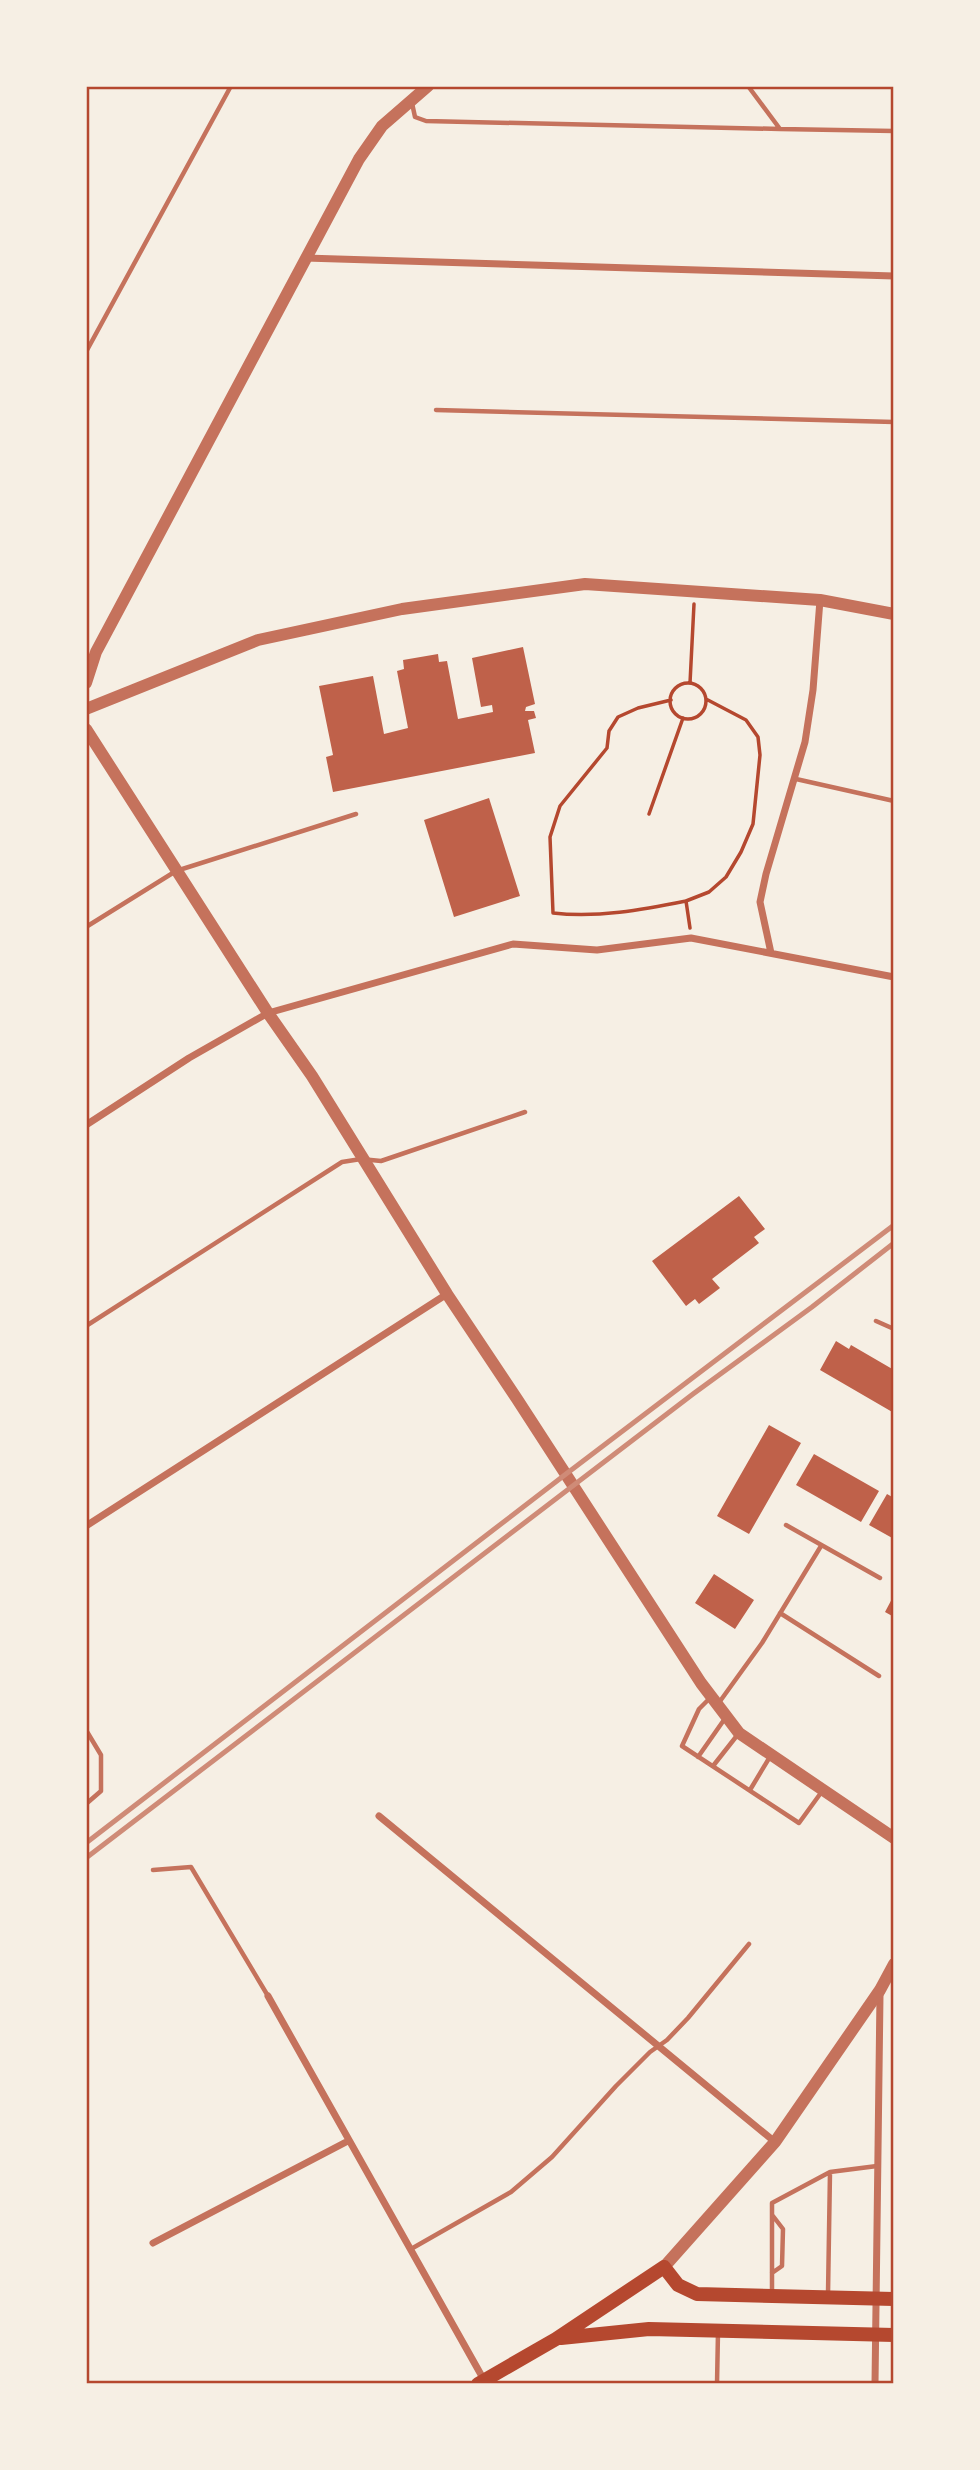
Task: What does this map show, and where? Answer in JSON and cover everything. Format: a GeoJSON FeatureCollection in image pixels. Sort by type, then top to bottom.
{"type":"FeatureCollection","features":[{"type":"Feature","properties":{"kind":"main road"},"geometry":{"type":"LineString","coordinates":[[481,2382],[556,2339],[664,2267],[678,2285],[697,2294],[894,2299]]}},
{"type":"Feature","properties":{"kind":"main road"},"geometry":{"type":"LineString","coordinates":[[556,2339],[649,2329],[894,2335]]}},
{"type":"Feature","properties":{"kind":"street"},"geometry":{"type":"LineString","coordinates":[[86,683],[96,652],[359,159],[382,126],[414,92],[428,86]]}},
{"type":"Feature","properties":{"kind":"street"},"geometry":{"type":"LineString","coordinates":[[306,258],[894,276]]}},
{"type":"Feature","properties":{"kind":"street"},"geometry":{"type":"LineString","coordinates":[[86,709],[258,640],[402,608],[585,584],[820,600],[894,614]]}},
{"type":"Feature","properties":{"kind":"street"},"geometry":{"type":"LineString","coordinates":[[771,953],[760,902],[805,742],[813,690],[820,600]]}},
{"type":"Feature","properties":{"kind":"street"},"geometry":{"type":"LineString","coordinates":[[86,729],[268,1013],[312,1076],[447,1294],[715,1701],[739,1733],[894,1838]]}},
{"type":"Feature","properties":{"kind":"street"},"geometry":{"type":"LineString","coordinates":[[86,1125],[189,1058],[268,1013],[513,944],[597,950],[691,938],[894,977]]}},
{"type":"Feature","properties":{"kind":"street"},"geometry":{"type":"LineString","coordinates":[[86,1527],[447,1294]]}},
{"type":"Feature","properties":{"kind":"street"},"geometry":{"type":"LineString","coordinates":[[379,1816],[775,2142]]}},
{"type":"Feature","properties":{"kind":"street"},"geometry":{"type":"LineString","coordinates":[[664,2267],[775,2142],[880,1990],[894,1964]]}},
{"type":"Feature","properties":{"kind":"street"},"geometry":{"type":"LineString","coordinates":[[875,2384],[880,1990]]}},
{"type":"Feature","properties":{"kind":"street"},"geometry":{"type":"LineString","coordinates":[[268,1996],[411,2249],[481,2382]]}},
{"type":"Feature","properties":{"kind":"street"},"geometry":{"type":"LineString","coordinates":[[153,2242],[348,2141]]}},
{"type":"Feature","properties":{"kind":"lane"},"geometry":{"type":"LineString","coordinates":[[86,352],[231,86]]}},
{"type":"Feature","properties":{"kind":"lane"},"geometry":{"type":"LineString","coordinates":[[748,86],[779,129]]}},
{"type":"Feature","properties":{"kind":"lane"},"geometry":{"type":"LineString","coordinates":[[414,92],[411,105],[415,117],[426,121],[894,131]]}},
{"type":"Feature","properties":{"kind":"lane"},"geometry":{"type":"LineString","coordinates":[[436,410],[894,422]]}},
{"type":"Feature","properties":{"kind":"lane"},"geometry":{"type":"LineString","coordinates":[[796,779],[894,802]]}},
{"type":"Feature","properties":{"kind":"lane"},"geometry":{"type":"LineString","coordinates":[[86,927],[176,871],[356,814]]}},
{"type":"Feature","properties":{"kind":"lane"},"geometry":{"type":"LineString","coordinates":[[86,1326],[342,1162],[361,1159],[381,1161],[525,1112]]}},
{"type":"Feature","properties":{"kind":"lane"},"geometry":{"type":"LineString","coordinates":[[876,1321],[894,1329]]}},
{"type":"Feature","properties":{"kind":"lane"},"geometry":{"type":"LineString","coordinates":[[786,1525],[880,1578]]}},
{"type":"Feature","properties":{"kind":"lane"},"geometry":{"type":"LineString","coordinates":[[821,1546],[762,1643],[715,1701],[699,1709],[682,1746],[799,1823],[823,1789]]}},
{"type":"Feature","properties":{"kind":"lane"},"geometry":{"type":"LineString","coordinates":[[780,1613],[879,1676]]}},
{"type":"Feature","properties":{"kind":"lane"},"geometry":{"type":"LineString","coordinates":[[698,1756],[727,1717]]}},
{"type":"Feature","properties":{"kind":"lane"},"geometry":{"type":"LineString","coordinates":[[86,1730],[101,1755],[101,1791],[86,1804]]}},
{"type":"Feature","properties":{"kind":"lane"},"geometry":{"type":"LineString","coordinates":[[713,1766],[739,1733]]}},
{"type":"Feature","properties":{"kind":"lane"},"geometry":{"type":"LineString","coordinates":[[750,1790],[771,1754]]}},
{"type":"Feature","properties":{"kind":"lane"},"geometry":{"type":"LineString","coordinates":[[153,1871],[191,1867],[268,1996]]}},
{"type":"Feature","properties":{"kind":"lane"},"geometry":{"type":"LineString","coordinates":[[411,2249],[511,2192],[552,2157],[616,2086],[688,2018],[749,1944]]}},
{"type":"Feature","properties":{"kind":"lane"},"geometry":{"type":"LineString","coordinates":[[772,2296],[772,2203],[830,2172],[878,2166]]}},
{"type":"Feature","properties":{"kind":"lane"},"geometry":{"type":"LineString","coordinates":[[828,2297],[830,2172]]}},
{"type":"Feature","properties":{"kind":"lane"},"geometry":{"type":"LineString","coordinates":[[772,2215],[783,2229],[782,2266],[772,2273]]}},
{"type":"Feature","properties":{"kind":"lane"},"geometry":{"type":"LineString","coordinates":[[717,2384],[718,2331]]}},
{"type":"Feature","properties":{"kind":"path"},"geometry":{"type":"LineString","coordinates":[[690,683],[695,592]]}},
{"type":"Feature","properties":{"kind":"path"},"geometry":{"type":"LineString","coordinates":[[671,700],[638,708],[618,717],[609,731],[607,748],[559,806],[550,837],[553,913],[568,915],[625,912],[686,901],[709,892],[726,877],[753,824],[760,755],[758,737],[747,720],[706,699],[699,687],[690,683],[674,690],[671,700],[673,710],[683,718],[697,717],[705,706],[706,699]]}},
{"type":"Feature","properties":{"kind":"path"},"geometry":{"type":"LineString","coordinates":[[649,814],[683,718]]}},
{"type":"Feature","properties":{"kind":"path"},"geometry":{"type":"LineString","coordinates":[[686,901],[691,938]]}},
{"type":"Feature","properties":{"kind":"building"},"geometry":{"type":"Polygon","coordinates":[[[523,647],[535,704],[526,707],[525,711],[534,711],[536,718],[528,720],[535,753],[333,792],[326,757],[333,755],[319,686],[373,676],[384,734],[408,728],[397,671],[404,669],[403,660],[438,654],[439,662],[447,661],[458,719],[493,712],[492,705],[481,707],[472,658],[523,647]]]}},
{"type":"Feature","properties":{"kind":"building"},"geometry":{"type":"Polygon","coordinates":[[[489,798],[520,896],[454,917],[424,820],[489,798]]]}},
{"type":"Feature","properties":{"kind":"building"},"geometry":{"type":"Polygon","coordinates":[[[739,1196],[765,1229],[754,1237],[759,1243],[712,1279],[720,1288],[699,1304],[695,1299],[686,1306],[652,1261],[739,1196]]]}},
{"type":"Feature","properties":{"kind":"building"},"geometry":{"type":"Polygon","coordinates":[[[836,1341],[849,1349],[851,1345],[894,1370],[894,1413],[820,1370],[836,1341]]]}},
{"type":"Feature","properties":{"kind":"building"},"geometry":{"type":"Polygon","coordinates":[[[769,1425],[801,1443],[749,1534],[717,1516],[769,1425]]]}},
{"type":"Feature","properties":{"kind":"building"},"geometry":{"type":"Polygon","coordinates":[[[814,1454],[879,1491],[861,1522],[796,1485],[814,1454]]]}},
{"type":"Feature","properties":{"kind":"building"},"geometry":{"type":"Polygon","coordinates":[[[887,1494],[894,1498],[894,1539],[869,1525],[887,1494]]]}},
{"type":"Feature","properties":{"kind":"building"},"geometry":{"type":"Polygon","coordinates":[[[714,1574],[754,1600],[735,1629],[695,1603],[714,1574]]]}},
{"type":"Feature","properties":{"kind":"building"},"geometry":{"type":"Polygon","coordinates":[[[894,1595],[894,1617],[885,1612],[894,1595]]]}},
{"type":"Feature","properties":{"kind":"railway"},"geometry":{"type":"LineString","coordinates":[[86,1843],[894,1225]]}},
{"type":"Feature","properties":{"kind":"railway"},"geometry":{"type":"LineString","coordinates":[[86,1858],[894,1243]]}}]}
